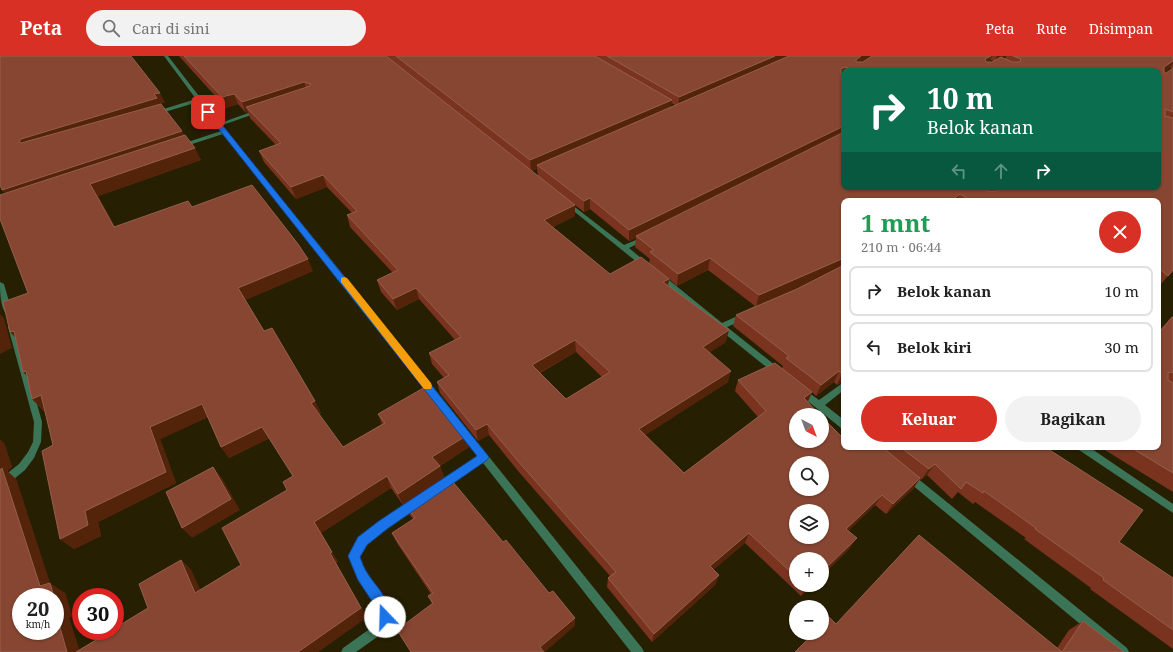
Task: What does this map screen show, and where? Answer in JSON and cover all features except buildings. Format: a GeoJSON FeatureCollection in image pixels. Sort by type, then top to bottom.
{"type":"FeatureCollection","features":[{"type":"Feature","properties":{"kind":"street"},"geometry":{"type":"LineString","coordinates":[[166,56],[218,125],[327,259],[638,652]]}},
{"type":"Feature","properties":{"kind":"street"},"geometry":{"type":"LineString","coordinates":[[147,115],[199,100]]}},
{"type":"Feature","properties":{"kind":"street"},"geometry":{"type":"LineString","coordinates":[[218,125],[268,108]]}},
{"type":"Feature","properties":{"kind":"street"},"geometry":{"type":"LineString","coordinates":[[172,150],[224,132]]}},
{"type":"Feature","properties":{"kind":"street"},"geometry":{"type":"LineString","coordinates":[[562,200],[783,376]]}},
{"type":"Feature","properties":{"kind":"street"},"geometry":{"type":"LineString","coordinates":[[624,248],[652,234]]}},
{"type":"Feature","properties":{"kind":"street"},"geometry":{"type":"LineString","coordinates":[[0,284],[38,422],[37,442],[31,455],[22,467],[0,485]]}},
{"type":"Feature","properties":{"kind":"street"},"geometry":{"type":"LineString","coordinates":[[721,326],[756,311]]}},
{"type":"Feature","properties":{"kind":"street"},"geometry":{"type":"LineString","coordinates":[[795,386],[841,423]]}},
{"type":"Feature","properties":{"kind":"street"},"geometry":{"type":"LineString","coordinates":[[819,405],[841,387]]}},
{"type":"Feature","properties":{"kind":"street"},"geometry":{"type":"LineString","coordinates":[[1086,450],[1173,510]]}},
{"type":"Feature","properties":{"kind":"street"},"geometry":{"type":"LineString","coordinates":[[347,652],[383,626],[385,617],[382,605],[362,576],[354,556],[362,541],[383,525],[484,457]]}},
{"type":"Feature","properties":{"kind":"street"},"geometry":{"type":"LineString","coordinates":[[900,470],[1123,652]]}},
{"type":"Feature","properties":{"kind":"slow traffic"},"geometry":{"type":"LineString","coordinates":[[344,280],[427,386]]}},
{"type":"Feature","properties":{"kind":"route"},"geometry":{"type":"LineString","coordinates":[[208,112],[484,457],[383,525],[362,541],[354,556],[362,576],[382,605],[385,617]]}}]}
